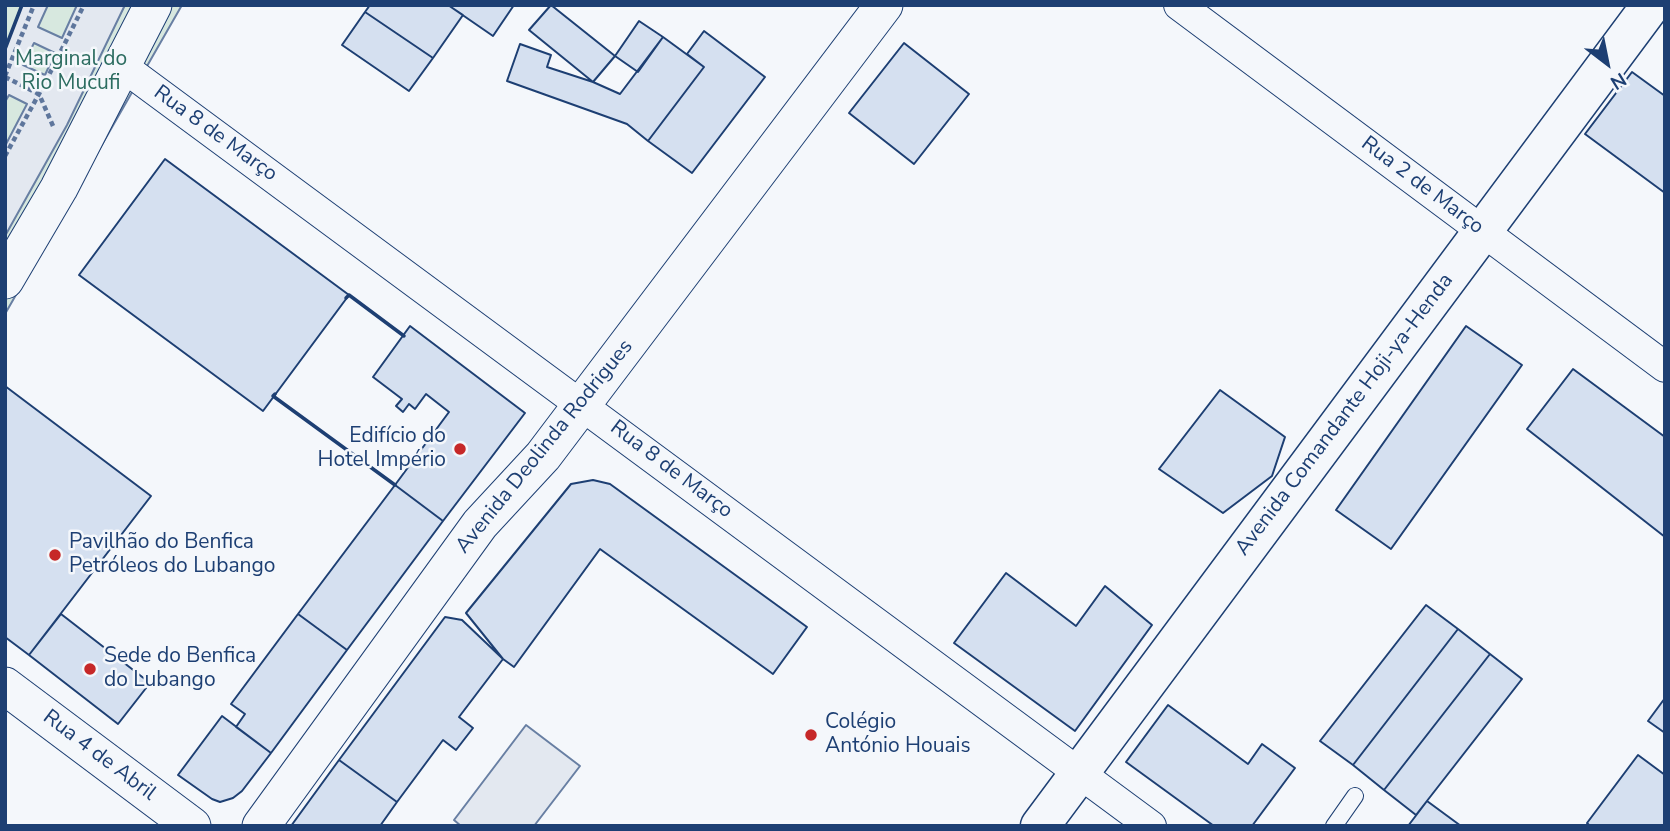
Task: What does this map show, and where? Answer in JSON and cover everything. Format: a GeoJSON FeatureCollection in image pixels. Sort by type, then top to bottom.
{"type":"FeatureCollection","features":[{"type":"Feature","properties":{"kind":"main road","name":"Avenida Comandante Hoji-ya-Henda"},"geometry":{"type":"LineString","coordinates":[[1040,826],[1651,5]]}},
{"type":"Feature","properties":{"kind":"street"},"geometry":{"type":"LineString","coordinates":[[5,280],[59,188],[153,5]]}},
{"type":"Feature","properties":{"kind":"street","name":"Avenida Deolinda Rodrigues"},"geometry":{"type":"LineString","coordinates":[[261,826],[480,524],[543,456],[884,5]]}},
{"type":"Feature","properties":{"kind":"street","name":"Rua 2 de Março"},"geometry":{"type":"LineString","coordinates":[[1179,5],[1665,367]]}},
{"type":"Feature","properties":{"kind":"street","name":"Rua 8 de Março"},"geometry":{"type":"LineString","coordinates":[[122,66],[1151,826]]}},
{"type":"Feature","properties":{"kind":"street","name":"Rua 4 de Abril"},"geometry":{"type":"LineString","coordinates":[[5,685],[192,826]]}},
{"type":"Feature","properties":{"kind":"lane"},"geometry":{"type":"LineString","coordinates":[[1334,826],[1355,796]]}},
{"type":"Feature","properties":{"kind":"path"},"geometry":{"type":"LineString","coordinates":[[34,5],[5,76],[39,94],[54,128]]}},
{"type":"Feature","properties":{"kind":"path"},"geometry":{"type":"LineString","coordinates":[[5,156],[84,5]]}},
{"type":"Feature","properties":{"kind":"green space","name":"Marginal do Rio Mucufi"},"geometry":{"type":"Polygon","coordinates":[[[5,5],[182,5],[5,314],[5,5]]]}},
{"type":"Feature","properties":{"kind":"shaded area"},"geometry":{"type":"Polygon","coordinates":[[[22,5],[48,5],[38,27],[62,38],[77,5],[125,5],[67,125],[5,236],[5,146],[27,104],[9,95],[5,102],[5,49],[22,5]],[[34,43],[23,65],[45,75],[55,53],[34,43]]]}},
{"type":"Feature","properties":{"kind":"shaded area"},"geometry":{"type":"Polygon","coordinates":[[[526,725],[580,766],[534,826],[461,826],[454,820],[526,725]]]}},
{"type":"Feature","properties":{"kind":"building"},"geometry":{"type":"Polygon","coordinates":[[[370,5],[448,5],[463,15],[433,58],[365,12],[370,5]]]}},
{"type":"Feature","properties":{"kind":"building"},"geometry":{"type":"Polygon","coordinates":[[[448,5],[514,5],[493,36],[448,5]]]}},
{"type":"Feature","properties":{"kind":"building"},"geometry":{"type":"Polygon","coordinates":[[[551,5],[615,56],[593,82],[529,30],[551,5]]]}},
{"type":"Feature","properties":{"kind":"building"},"geometry":{"type":"Polygon","coordinates":[[[365,12],[433,58],[409,91],[342,45],[365,12]]]}},
{"type":"Feature","properties":{"kind":"building"},"geometry":{"type":"Polygon","coordinates":[[[639,21],[663,37],[638,72],[615,56],[639,21]]]}},
{"type":"Feature","properties":{"kind":"building"},"geometry":{"type":"Polygon","coordinates":[[[704,31],[765,77],[692,173],[648,141],[704,67],[687,54],[704,31]]]}},
{"type":"Feature","properties":{"kind":"building"},"geometry":{"type":"Polygon","coordinates":[[[663,37],[704,67],[648,141],[627,124],[507,81],[520,44],[551,55],[547,67],[620,94],[663,37]]]}},
{"type":"Feature","properties":{"kind":"building"},"geometry":{"type":"Polygon","coordinates":[[[904,43],[969,94],[914,164],[849,113],[904,43]]]}},
{"type":"Feature","properties":{"kind":"building"},"geometry":{"type":"Polygon","coordinates":[[[1632,72],[1665,96],[1665,193],[1585,134],[1632,72]]]}},
{"type":"Feature","properties":{"kind":"building"},"geometry":{"type":"Polygon","coordinates":[[[165,159],[349,295],[263,411],[79,275],[165,159]]]}},
{"type":"Feature","properties":{"kind":"building","name":"Edifício do Hotel Império"},"geometry":{"type":"Polygon","coordinates":[[[410,326],[525,413],[443,521],[395,485],[449,412],[426,394],[415,409],[409,404],[403,412],[396,406],[402,399],[373,377],[410,326]]]}},
{"type":"Feature","properties":{"kind":"building"},"geometry":{"type":"Polygon","coordinates":[[[1466,326],[1522,365],[1391,549],[1336,510],[1466,326]]]}},
{"type":"Feature","properties":{"kind":"building"},"geometry":{"type":"Polygon","coordinates":[[[1573,369],[1665,437],[1665,537],[1527,429],[1573,369]]]}},
{"type":"Feature","properties":{"kind":"building","name":"Pavilhão do Benfica Petróleos do Lubango"},"geometry":{"type":"Polygon","coordinates":[[[5,386],[151,496],[29,655],[5,637],[5,386]]]}},
{"type":"Feature","properties":{"kind":"building"},"geometry":{"type":"Polygon","coordinates":[[[1220,390],[1285,437],[1272,476],[1223,513],[1159,469],[1220,390]]]}},
{"type":"Feature","properties":{"kind":"building"},"geometry":{"type":"Polygon","coordinates":[[[593,480],[610,484],[807,627],[773,674],[600,549],[514,667],[503,659],[466,613],[571,484],[593,480]]]}},
{"type":"Feature","properties":{"kind":"building"},"geometry":{"type":"Polygon","coordinates":[[[395,485],[443,521],[347,650],[298,614],[395,485]]]}},
{"type":"Feature","properties":{"kind":"building"},"geometry":{"type":"Polygon","coordinates":[[[1006,573],[1076,626],[1105,586],[1152,625],[1075,731],[954,643],[1006,573]]]}},
{"type":"Feature","properties":{"kind":"building"},"geometry":{"type":"Polygon","coordinates":[[[1426,605],[1458,629],[1353,765],[1320,741],[1426,605]]]}},
{"type":"Feature","properties":{"kind":"building","name":"Sede do Benfica do Lubango"},"geometry":{"type":"Polygon","coordinates":[[[61,614],[150,683],[118,724],[29,655],[61,614]]]}},
{"type":"Feature","properties":{"kind":"building"},"geometry":{"type":"Polygon","coordinates":[[[298,614],[347,650],[271,753],[236,727],[245,714],[231,704],[298,614]]]}},
{"type":"Feature","properties":{"kind":"building"},"geometry":{"type":"Polygon","coordinates":[[[445,617],[462,620],[503,659],[459,717],[473,728],[456,750],[443,740],[397,802],[339,760],[445,617]]]}},
{"type":"Feature","properties":{"kind":"building"},"geometry":{"type":"Polygon","coordinates":[[[1458,629],[1490,654],[1384,790],[1353,765],[1458,629]]]}},
{"type":"Feature","properties":{"kind":"building"},"geometry":{"type":"Polygon","coordinates":[[[1490,654],[1522,679],[1416,815],[1384,790],[1490,654]]]}},
{"type":"Feature","properties":{"kind":"building"},"geometry":{"type":"Polygon","coordinates":[[[1665,698],[1665,733],[1648,721],[1665,698]]]}},
{"type":"Feature","properties":{"kind":"building"},"geometry":{"type":"Polygon","coordinates":[[[1168,705],[1248,764],[1262,744],[1295,768],[1252,826],[1214,826],[1126,762],[1168,705]]]}},
{"type":"Feature","properties":{"kind":"building"},"geometry":{"type":"Polygon","coordinates":[[[222,716],[271,753],[242,791],[233,798],[220,802],[178,775],[222,716]]]}},
{"type":"Feature","properties":{"kind":"building"},"geometry":{"type":"Polygon","coordinates":[[[1638,755],[1665,775],[1665,826],[1590,826],[1587,823],[1638,755]]]}},
{"type":"Feature","properties":{"kind":"building"},"geometry":{"type":"Polygon","coordinates":[[[339,760],[397,802],[380,826],[291,826],[339,760]]]}},
{"type":"Feature","properties":{"kind":"building"},"geometry":{"type":"Polygon","coordinates":[[[1427,801],[1461,826],[1408,826],[1427,801]]]}},
{"type":"Feature","properties":{"kind":"wall"},"geometry":{"type":"LineString","coordinates":[[5,49],[22,5]]}},
{"type":"Feature","properties":{"kind":"wall"},"geometry":{"type":"LineString","coordinates":[[346,298],[349,295],[404,336]]}},
{"type":"Feature","properties":{"kind":"wall"},"geometry":{"type":"LineString","coordinates":[[275,394],[273,396],[395,485]]}},
{"type":"Feature","properties":{"kind":"place","name":"Edifício do Hotel Império"},"geometry":{"type":"Point","coordinates":[460,449]}},
{"type":"Feature","properties":{"kind":"place","name":"Pavilhão do Benfica Petróleos do Lubango"},"geometry":{"type":"Point","coordinates":[55,555]}},
{"type":"Feature","properties":{"kind":"place","name":"Sede do Benfica do Lubango"},"geometry":{"type":"Point","coordinates":[90,669]}},
{"type":"Feature","properties":{"kind":"place","name":"Colégio António Houais"},"geometry":{"type":"Point","coordinates":[811,735]}}]}
